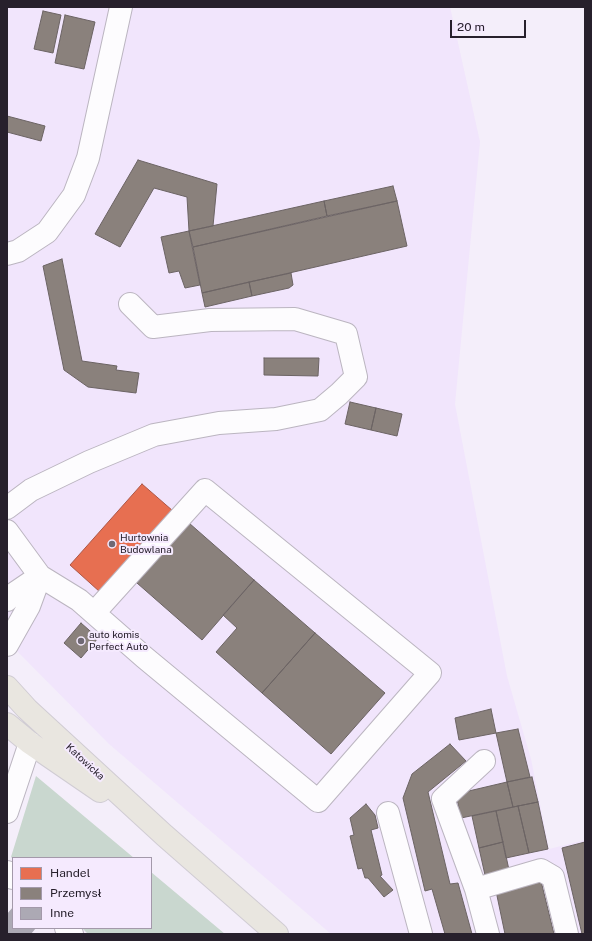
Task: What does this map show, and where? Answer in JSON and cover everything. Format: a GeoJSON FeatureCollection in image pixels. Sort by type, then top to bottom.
{"type":"FeatureCollection","features":[{"type":"Feature","properties":{"kind":"main road","name":"Katowicka"},"geometry":{"type":"LineString","coordinates":[[7,687],[27,709],[164,835],[277,934]]}},
{"type":"Feature","properties":{"kind":"main road","name":"Katowicka"},"geometry":{"type":"LineString","coordinates":[[7,724],[30,743],[164,835]]}},
{"type":"Feature","properties":{"kind":"lane"},"geometry":{"type":"LineString","coordinates":[[7,254],[18,252],[47,232],[74,194],[88,158],[121,7]]}},
{"type":"Feature","properties":{"kind":"lane"},"geometry":{"type":"LineString","coordinates":[[7,508],[31,490],[89,462],[154,435],[219,423],[276,419],[320,410],[356,377],[346,334],[295,319],[210,320],[153,327],[130,304]]}},
{"type":"Feature","properties":{"kind":"lane"},"geometry":{"type":"LineString","coordinates":[[7,531],[40,576],[80,600],[94,613],[144,656],[318,801],[430,673],[205,490],[94,613]]}},
{"type":"Feature","properties":{"kind":"lane"},"geometry":{"type":"LineString","coordinates":[[7,600],[40,576]]}},
{"type":"Feature","properties":{"kind":"lane"},"geometry":{"type":"LineString","coordinates":[[7,645],[30,606],[40,576]]}},
{"type":"Feature","properties":{"kind":"lane"},"geometry":{"type":"LineString","coordinates":[[7,812],[30,743]]}},
{"type":"Feature","properties":{"kind":"lane"},"geometry":{"type":"LineString","coordinates":[[484,761],[443,799],[476,889],[488,934]]}},
{"type":"Feature","properties":{"kind":"lane"},"geometry":{"type":"LineString","coordinates":[[388,813],[421,934]]}},
{"type":"Feature","properties":{"kind":"lane"},"geometry":{"type":"LineString","coordinates":[[476,889],[541,870],[553,877],[567,934]]}},
{"type":"Feature","properties":{"kind":"shaded area"},"geometry":{"type":"Polygon","coordinates":[[[7,7],[450,7],[480,142],[455,404],[507,676],[531,759],[549,849],[585,840],[585,934],[331,934],[109,744],[7,641],[7,7]]]}},
{"type":"Feature","properties":{"kind":"shaded area"},"geometry":{"type":"Polygon","coordinates":[[[36,776],[133,857],[12,858],[11,857],[36,776]]]}},
{"type":"Feature","properties":{"kind":"shaded area"},"geometry":{"type":"Polygon","coordinates":[[[152,873],[225,934],[88,934],[83,929],[152,929],[152,873]]]}},
{"type":"Feature","properties":{"kind":"building: Handel"},"geometry":{"type":"Polygon","coordinates":[[[142,484],[173,511],[100,592],[70,565],[142,484]]]}},
{"type":"Feature","properties":{"kind":"building: Przemysł"},"geometry":{"type":"Polygon","coordinates":[[[43,11],[61,15],[53,53],[34,49],[43,11]]]}},
{"type":"Feature","properties":{"kind":"building: Przemysł"},"geometry":{"type":"Polygon","coordinates":[[[65,15],[95,22],[84,69],[55,63],[65,15]]]}},
{"type":"Feature","properties":{"kind":"building: Przemysł"},"geometry":{"type":"Polygon","coordinates":[[[7,116],[45,126],[41,141],[7,132],[7,116]]]}},
{"type":"Feature","properties":{"kind":"building: Przemysł"},"geometry":{"type":"Polygon","coordinates":[[[138,160],[217,184],[213,226],[189,231],[187,197],[154,188],[120,247],[95,234],[138,160]]]}},
{"type":"Feature","properties":{"kind":"building: Przemysł"},"geometry":{"type":"Polygon","coordinates":[[[393,186],[397,201],[327,216],[324,201],[393,186]]]}},
{"type":"Feature","properties":{"kind":"building: Przemysł"},"geometry":{"type":"Polygon","coordinates":[[[324,201],[327,216],[193,247],[189,231],[324,201]]]}},
{"type":"Feature","properties":{"kind":"building: Przemysł"},"geometry":{"type":"Polygon","coordinates":[[[397,201],[407,246],[202,293],[193,247],[397,201]]]}},
{"type":"Feature","properties":{"kind":"building: Przemysł"},"geometry":{"type":"Polygon","coordinates":[[[189,231],[200,285],[185,288],[179,271],[169,273],[161,237],[189,231]]]}},
{"type":"Feature","properties":{"kind":"building: Przemysł"},"geometry":{"type":"Polygon","coordinates":[[[62,259],[82,361],[117,366],[116,370],[139,373],[136,393],[88,387],[64,370],[43,266],[62,259]]]}},
{"type":"Feature","properties":{"kind":"building: Przemysł"},"geometry":{"type":"Polygon","coordinates":[[[291,273],[293,285],[289,288],[252,296],[249,282],[291,273]]]}},
{"type":"Feature","properties":{"kind":"building: Przemysł"},"geometry":{"type":"Polygon","coordinates":[[[249,282],[252,296],[205,307],[202,293],[249,282]]]}},
{"type":"Feature","properties":{"kind":"building: Przemysł"},"geometry":{"type":"Polygon","coordinates":[[[264,358],[319,358],[318,376],[264,375],[264,358]]]}},
{"type":"Feature","properties":{"kind":"building: Przemysł"},"geometry":{"type":"Polygon","coordinates":[[[350,402],[376,408],[371,430],[345,424],[350,402]]]}},
{"type":"Feature","properties":{"kind":"building: Przemysł"},"geometry":{"type":"Polygon","coordinates":[[[376,408],[402,414],[397,436],[371,430],[376,408]]]}},
{"type":"Feature","properties":{"kind":"building: Przemysł"},"geometry":{"type":"Polygon","coordinates":[[[189,523],[254,580],[202,640],[137,583],[189,523]]]}},
{"type":"Feature","properties":{"kind":"building: Przemysł"},"geometry":{"type":"Polygon","coordinates":[[[254,580],[315,633],[262,693],[216,652],[237,628],[223,615],[254,580]]]}},
{"type":"Feature","properties":{"kind":"building: Przemysł","name":"auto komis Perfect Auto"},"geometry":{"type":"Polygon","coordinates":[[[81,623],[98,638],[81,658],[64,643],[81,623]]]}},
{"type":"Feature","properties":{"kind":"building: Przemysł"},"geometry":{"type":"Polygon","coordinates":[[[315,633],[385,693],[331,754],[262,693],[315,633]]]}},
{"type":"Feature","properties":{"kind":"building: Przemysł"},"geometry":{"type":"Polygon","coordinates":[[[491,709],[496,733],[459,740],[455,718],[491,709]]]}},
{"type":"Feature","properties":{"kind":"building: Przemysł"},"geometry":{"type":"Polygon","coordinates":[[[518,729],[530,777],[507,782],[496,733],[518,729]]]}},
{"type":"Feature","properties":{"kind":"building: Przemysł"},"geometry":{"type":"Polygon","coordinates":[[[450,744],[466,761],[428,792],[450,884],[458,883],[472,934],[445,934],[432,889],[425,891],[403,798],[412,774],[450,744]]]}},
{"type":"Feature","properties":{"kind":"building: Przemysł"},"geometry":{"type":"Polygon","coordinates":[[[532,777],[538,802],[513,807],[507,782],[532,777]]]}},
{"type":"Feature","properties":{"kind":"building: Przemysł"},"geometry":{"type":"Polygon","coordinates":[[[507,782],[513,807],[461,818],[456,794],[507,782]]]}},
{"type":"Feature","properties":{"kind":"building: Przemysł"},"geometry":{"type":"Polygon","coordinates":[[[538,802],[548,849],[529,853],[518,806],[538,802]]]}},
{"type":"Feature","properties":{"kind":"building: Przemysł"},"geometry":{"type":"Polygon","coordinates":[[[366,804],[375,815],[378,828],[371,830],[382,875],[380,876],[393,890],[384,897],[368,878],[365,878],[362,868],[358,869],[350,836],[354,835],[350,818],[366,804]]]}},
{"type":"Feature","properties":{"kind":"building: Przemysł"},"geometry":{"type":"Polygon","coordinates":[[[518,806],[529,853],[506,858],[496,811],[518,806]]]}},
{"type":"Feature","properties":{"kind":"building: Przemysł"},"geometry":{"type":"Polygon","coordinates":[[[496,811],[503,842],[479,848],[472,816],[496,811]]]}},
{"type":"Feature","properties":{"kind":"building: Przemysł"},"geometry":{"type":"Polygon","coordinates":[[[503,842],[509,870],[485,875],[479,848],[503,842]]]}},
{"type":"Feature","properties":{"kind":"building: Przemysł"},"geometry":{"type":"Polygon","coordinates":[[[585,842],[585,934],[582,934],[562,848],[585,842]]]}},
{"type":"Feature","properties":{"kind":"building: Przemysł"},"geometry":{"type":"Polygon","coordinates":[[[541,881],[554,934],[505,934],[496,891],[541,881]]]}},
{"type":"Feature","properties":{"kind":"building: Inne"},"geometry":{"type":"Polygon","coordinates":[[[12,908],[12,929],[35,929],[31,934],[7,934],[7,914],[12,908]]]}},
{"type":"Feature","properties":{"kind":"place","name":"Hurtownia Budowlana"},"geometry":{"type":"Point","coordinates":[112,544]}},
{"type":"Feature","properties":{"kind":"place","name":"auto komis Perfect Auto"},"geometry":{"type":"Point","coordinates":[81,641]}}]}
